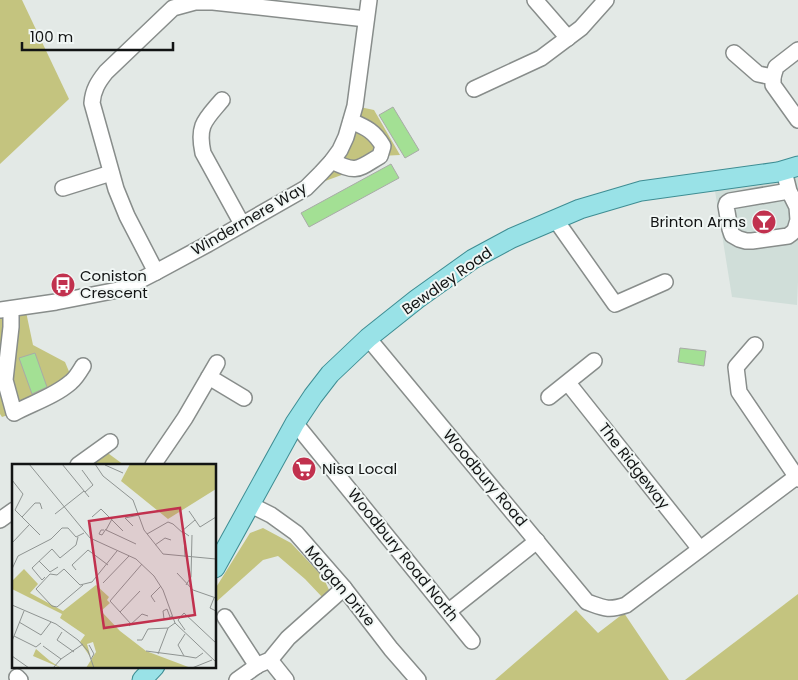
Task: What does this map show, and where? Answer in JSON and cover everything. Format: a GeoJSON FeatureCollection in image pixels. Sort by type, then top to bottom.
{"type":"FeatureCollection","features":[{"type":"Feature","properties":{"kind":"main road","name":"Bewdley Road"},"geometry":{"type":"LineString","coordinates":[[217,561],[251,505],[295,423],[330,374],[368,338],[417,299],[473,259],[512,238],[580,208],[641,191],[791,168]]}},
{"type":"Feature","properties":{"kind":"main road"},"geometry":{"type":"LineString","coordinates":[[142,680],[153,668]]}},
{"type":"Feature","properties":{"kind":"street","name":"Windermere Way"},"geometry":{"type":"LineString","coordinates":[[6,310],[123,289],[306,188],[340,150],[351,121],[355,106],[370,0]]}},
{"type":"Feature","properties":{"kind":"street"},"geometry":{"type":"LineString","coordinates":[[535,0],[568,38]]}},
{"type":"Feature","properties":{"kind":"street"},"geometry":{"type":"LineString","coordinates":[[474,89],[541,58],[581,28],[606,0]]}},
{"type":"Feature","properties":{"kind":"street"},"geometry":{"type":"LineString","coordinates":[[156,272],[126,216],[111,173],[92,103],[93,93],[98,82],[106,72],[171,3],[213,1],[366,19]]}},
{"type":"Feature","properties":{"kind":"street"},"geometry":{"type":"LineString","coordinates":[[773,81],[776,67],[798,50]]}},
{"type":"Feature","properties":{"kind":"street"},"geometry":{"type":"LineString","coordinates":[[734,53],[758,74],[773,81],[798,120]]}},
{"type":"Feature","properties":{"kind":"street"},"geometry":{"type":"LineString","coordinates":[[222,100],[204,121],[200,141],[203,152],[242,224]]}},
{"type":"Feature","properties":{"kind":"street"},"geometry":{"type":"LineString","coordinates":[[332,160],[344,167],[358,169],[380,156],[383,146],[375,134],[351,121]]}},
{"type":"Feature","properties":{"kind":"street"},"geometry":{"type":"LineString","coordinates":[[789,190],[730,201],[726,206],[726,210],[732,235],[739,239],[752,241],[788,236],[792,233],[797,226],[798,220],[796,204],[789,190],[791,168]]}},
{"type":"Feature","properties":{"kind":"street"},"geometry":{"type":"LineString","coordinates":[[63,188],[111,173]]}},
{"type":"Feature","properties":{"kind":"street"},"geometry":{"type":"LineString","coordinates":[[555,219],[615,304],[665,282]]}},
{"type":"Feature","properties":{"kind":"street"},"geometry":{"type":"LineString","coordinates":[[6,310],[11,327],[5,380],[14,413],[50,396],[73,381],[83,366]]}},
{"type":"Feature","properties":{"kind":"street","name":"Woodbury Road"},"geometry":{"type":"LineString","coordinates":[[368,338],[587,602],[607,609],[626,605],[700,549]]}},
{"type":"Feature","properties":{"kind":"street"},"geometry":{"type":"LineString","coordinates":[[700,549],[797,478],[738,392],[736,367],[755,345]]}},
{"type":"Feature","properties":{"kind":"street"},"geometry":{"type":"LineString","coordinates":[[549,397],[594,361]]}},
{"type":"Feature","properties":{"kind":"street"},"geometry":{"type":"LineString","coordinates":[[154,464],[185,418],[213,370],[244,398]]}},
{"type":"Feature","properties":{"kind":"street","name":"The Ridgeway"},"geometry":{"type":"LineString","coordinates":[[568,382],[700,549]]}},
{"type":"Feature","properties":{"kind":"street","name":"Woodbury Road North"},"geometry":{"type":"LineString","coordinates":[[295,423],[472,641]]}},
{"type":"Feature","properties":{"kind":"street"},"geometry":{"type":"LineString","coordinates":[[79,464],[110,442]]}},
{"type":"Feature","properties":{"kind":"street","name":"Morgan Drive"},"geometry":{"type":"LineString","coordinates":[[251,505],[271,515],[296,533],[344,588],[418,680]]}},
{"type":"Feature","properties":{"kind":"street"},"geometry":{"type":"LineString","coordinates":[[0,520],[12,512]]}},
{"type":"Feature","properties":{"kind":"street"},"geometry":{"type":"LineString","coordinates":[[449,611],[537,541]]}},
{"type":"Feature","properties":{"kind":"street"},"geometry":{"type":"LineString","coordinates":[[237,680],[263,663],[344,588]]}},
{"type":"Feature","properties":{"kind":"street"},"geometry":{"type":"LineString","coordinates":[[225,617],[263,663],[286,680]]}},
{"type":"Feature","properties":{"kind":"shaded area"},"geometry":{"type":"Polygon","coordinates":[[[0,0],[22,0],[69,99],[0,164],[0,0]]]}},
{"type":"Feature","properties":{"kind":"shaded area"},"geometry":{"type":"Polygon","coordinates":[[[355,106],[374,110],[400,155],[380,156],[358,169],[306,188],[321,173],[355,106]]]}},
{"type":"Feature","properties":{"kind":"shaded area","name":"Brinton Arms"},"geometry":{"type":"Polygon","coordinates":[[[798,172],[797,305],[732,297],[715,191],[782,178],[798,172]]]}},
{"type":"Feature","properties":{"kind":"shaded area"},"geometry":{"type":"Polygon","coordinates":[[[25,307],[33,345],[65,362],[73,381],[14,413],[2,417],[0,414],[0,310],[25,307]]]}},
{"type":"Feature","properties":{"kind":"shaded area"},"geometry":{"type":"Polygon","coordinates":[[[105,451],[123,464],[86,464],[105,451]]]}},
{"type":"Feature","properties":{"kind":"shaded area"},"geometry":{"type":"Polygon","coordinates":[[[263,528],[291,543],[323,577],[330,592],[323,598],[305,579],[278,556],[263,560],[216,602],[216,587],[250,533],[263,528]]]}},
{"type":"Feature","properties":{"kind":"shaded area"},"geometry":{"type":"Polygon","coordinates":[[[798,594],[798,680],[685,680],[798,594]]]}},
{"type":"Feature","properties":{"kind":"shaded area"},"geometry":{"type":"Polygon","coordinates":[[[576,610],[598,633],[624,613],[669,680],[495,680],[576,610]]]}},
{"type":"Feature","properties":{"kind":"building"},"geometry":{"type":"Polygon","coordinates":[[[393,107],[419,150],[405,158],[379,115],[393,107]]]}},
{"type":"Feature","properties":{"kind":"building"},"geometry":{"type":"Polygon","coordinates":[[[391,164],[399,178],[309,227],[301,213],[391,164]]]}},
{"type":"Feature","properties":{"kind":"building"},"geometry":{"type":"Polygon","coordinates":[[[680,348],[706,351],[704,366],[678,362],[680,348]]]}},
{"type":"Feature","properties":{"kind":"building"},"geometry":{"type":"Polygon","coordinates":[[[35,353],[47,387],[32,394],[19,358],[35,353]]]}},
{"type":"Feature","properties":{"kind":"place","name":"Brinton Arms"},"geometry":{"type":"Point","coordinates":[764,222]}},
{"type":"Feature","properties":{"kind":"place","name":"Coniston Crescent"},"geometry":{"type":"Point","coordinates":[63,285]}},
{"type":"Feature","properties":{"kind":"place","name":"Nisa Local"},"geometry":{"type":"Point","coordinates":[304,469]}}]}
